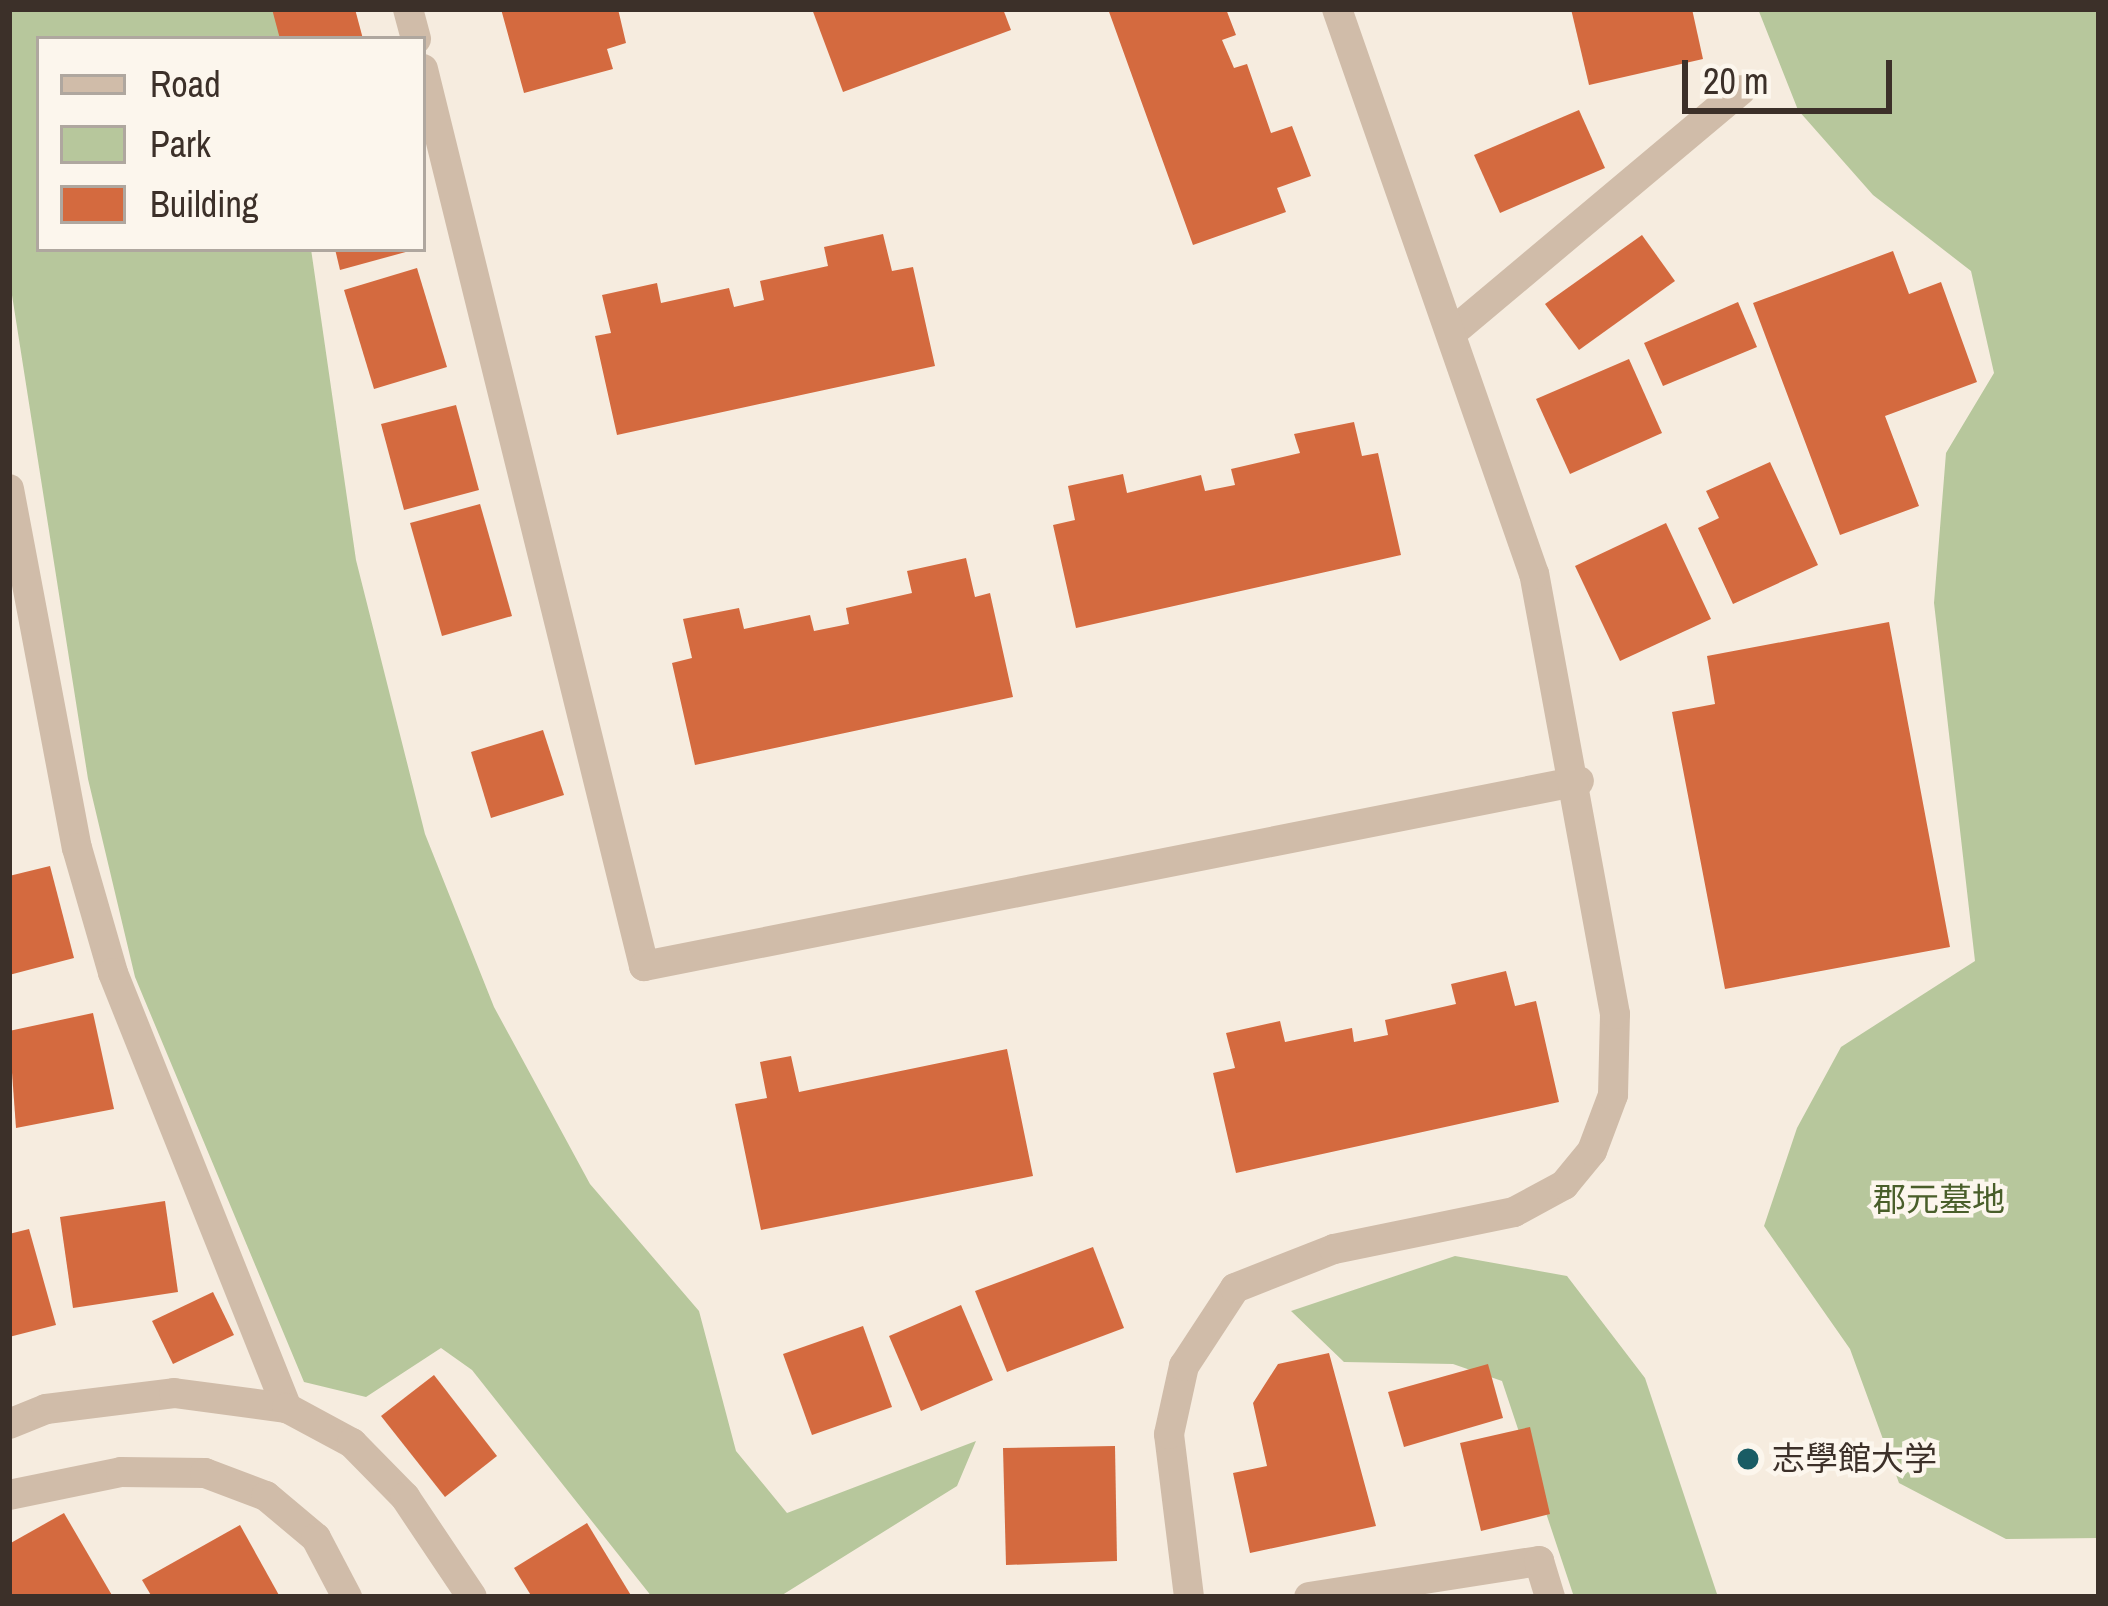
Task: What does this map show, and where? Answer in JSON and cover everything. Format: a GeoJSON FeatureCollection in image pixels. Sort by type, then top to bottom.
{"type":"FeatureCollection","features":[{"type":"Feature","properties":{"kind":"street"},"geometry":{"type":"LineString","coordinates":[[1190,1597],[1169,1434],[1184,1366],[1235,1288],[1334,1249],[1514,1212],[1564,1185],[1592,1150],[1613,1095],[1615,1014],[1579,781],[1534,574],[1455,329],[1336,9]]}},
{"type":"Feature","properties":{"kind":"street"},"geometry":{"type":"LineString","coordinates":[[426,81],[644,966],[1579,781]]}},
{"type":"Feature","properties":{"kind":"street"},"geometry":{"type":"LineString","coordinates":[[1455,329],[1741,90]]}},
{"type":"Feature","properties":{"kind":"street"},"geometry":{"type":"LineString","coordinates":[[9,489],[77,848],[113,973],[287,1408]]}},
{"type":"Feature","properties":{"kind":"street"},"geometry":{"type":"LineString","coordinates":[[9,1424],[46,1409],[174,1393],[287,1408],[352,1443],[405,1497],[472,1597]]}},
{"type":"Feature","properties":{"kind":"street"},"geometry":{"type":"LineString","coordinates":[[9,1495],[121,1472],[205,1472],[266,1496],[316,1538],[347,1597]]}},
{"type":"Feature","properties":{"kind":"street"},"geometry":{"type":"LineString","coordinates":[[1309,1597],[1540,1561],[1550,1597]]}},
{"type":"Feature","properties":{"kind":"green space"},"geometry":{"type":"Polygon","coordinates":[[[9,9],[279,9],[283,36],[36,36],[36,252],[311,252],[356,560],[425,834],[494,1007],[590,1184],[699,1311],[736,1451],[787,1513],[976,1441],[957,1486],[779,1597],[652,1597],[472,1370],[441,1348],[366,1397],[304,1382],[135,977],[88,779],[9,276],[9,9]]]}},
{"type":"Feature","properties":{"kind":"green space","name":"郡元墓地"},"geometry":{"type":"Polygon","coordinates":[[[1758,9],[2099,9],[2099,1538],[2006,1539],[1899,1483],[1850,1349],[1764,1226],[1797,1128],[1841,1047],[1975,961],[1934,603],[1946,453],[1994,373],[1971,271],[1873,195],[1798,110],[1758,9]]]}},
{"type":"Feature","properties":{"kind":"green space"},"geometry":{"type":"Polygon","coordinates":[[[1455,1256],[1567,1276],[1645,1378],[1718,1597],[1574,1597],[1502,1381],[1453,1364],[1344,1362],[1291,1311],[1455,1256]]]}},
{"type":"Feature","properties":{"kind":"building"},"geometry":{"type":"Polygon","coordinates":[[[272,9],[355,9],[362,36],[279,36],[272,9]]]}},
{"type":"Feature","properties":{"kind":"building"},"geometry":{"type":"Polygon","coordinates":[[[501,9],[618,9],[626,43],[607,49],[613,69],[524,93],[501,9]]]}},
{"type":"Feature","properties":{"kind":"building"},"geometry":{"type":"Polygon","coordinates":[[[812,9],[1003,9],[1011,30],[843,92],[812,9]]]}},
{"type":"Feature","properties":{"kind":"building"},"geometry":{"type":"Polygon","coordinates":[[[1108,9],[1226,9],[1236,35],[1222,40],[1234,68],[1247,64],[1271,133],[1292,126],[1311,176],[1277,188],[1286,212],[1193,245],[1108,9]]]}},
{"type":"Feature","properties":{"kind":"building"},"geometry":{"type":"Polygon","coordinates":[[[1571,9],[1692,9],[1703,59],[1589,85],[1571,9]]]}},
{"type":"Feature","properties":{"kind":"building"},"geometry":{"type":"Polygon","coordinates":[[[1579,110],[1605,168],[1500,213],[1474,155],[1579,110]]]}},
{"type":"Feature","properties":{"kind":"building"},"geometry":{"type":"Polygon","coordinates":[[[883,234],[892,271],[913,267],[935,366],[617,435],[595,336],[611,333],[602,295],[657,283],[661,303],[729,288],[734,307],[764,300],[760,281],[828,266],[824,247],[883,234]]]}},
{"type":"Feature","properties":{"kind":"building"},"geometry":{"type":"Polygon","coordinates":[[[1642,235],[1675,281],[1579,350],[1545,304],[1642,235]]]}},
{"type":"Feature","properties":{"kind":"building"},"geometry":{"type":"Polygon","coordinates":[[[1893,251],[1909,294],[1941,282],[1977,382],[1885,416],[1919,506],[1840,535],[1753,303],[1893,251]]]}},
{"type":"Feature","properties":{"kind":"building"},"geometry":{"type":"Polygon","coordinates":[[[336,252],[406,252],[340,270],[336,252]]]}},
{"type":"Feature","properties":{"kind":"building"},"geometry":{"type":"Polygon","coordinates":[[[417,268],[447,367],[374,389],[344,290],[417,268]]]}},
{"type":"Feature","properties":{"kind":"building"},"geometry":{"type":"Polygon","coordinates":[[[1738,302],[1757,347],[1663,386],[1644,343],[1738,302]]]}},
{"type":"Feature","properties":{"kind":"building"},"geometry":{"type":"Polygon","coordinates":[[[1629,359],[1662,433],[1570,474],[1536,399],[1629,359]]]}},
{"type":"Feature","properties":{"kind":"building"},"geometry":{"type":"Polygon","coordinates":[[[456,405],[479,490],[404,510],[381,424],[456,405]]]}},
{"type":"Feature","properties":{"kind":"building"},"geometry":{"type":"Polygon","coordinates":[[[1354,422],[1362,456],[1378,453],[1401,555],[1076,628],[1053,525],[1075,520],[1068,486],[1123,474],[1127,493],[1201,475],[1205,491],[1235,485],[1231,469],[1300,453],[1294,434],[1354,422]]]}},
{"type":"Feature","properties":{"kind":"building"},"geometry":{"type":"Polygon","coordinates":[[[1770,462],[1818,565],[1733,604],[1698,528],[1719,518],[1706,491],[1770,462]]]}},
{"type":"Feature","properties":{"kind":"building"},"geometry":{"type":"Polygon","coordinates":[[[480,504],[512,616],[442,636],[410,523],[480,504]]]}},
{"type":"Feature","properties":{"kind":"building"},"geometry":{"type":"Polygon","coordinates":[[[1666,523],[1711,619],[1620,661],[1575,566],[1666,523]]]}},
{"type":"Feature","properties":{"kind":"building"},"geometry":{"type":"Polygon","coordinates":[[[966,558],[975,597],[990,593],[1013,697],[695,765],[672,663],[692,658],[683,619],[739,608],[744,629],[810,615],[814,631],[849,624],[846,608],[912,593],[907,571],[966,558]]]}},
{"type":"Feature","properties":{"kind":"building"},"geometry":{"type":"Polygon","coordinates":[[[1889,622],[1950,947],[1725,989],[1672,712],[1715,704],[1707,656],[1889,622]]]}},
{"type":"Feature","properties":{"kind":"building"},"geometry":{"type":"Polygon","coordinates":[[[543,730],[564,795],[491,818],[471,752],[543,730]]]}},
{"type":"Feature","properties":{"kind":"building"},"geometry":{"type":"Polygon","coordinates":[[[50,866],[74,958],[9,975],[9,876],[50,866]]]}},
{"type":"Feature","properties":{"kind":"building"},"geometry":{"type":"Polygon","coordinates":[[[1506,971],[1515,1006],[1536,1001],[1559,1102],[1236,1173],[1213,1073],[1235,1068],[1226,1033],[1280,1021],[1285,1042],[1352,1028],[1354,1042],[1388,1035],[1385,1020],[1456,1004],[1451,984],[1506,971]]]}},
{"type":"Feature","properties":{"kind":"building"},"geometry":{"type":"Polygon","coordinates":[[[93,1013],[114,1109],[16,1128],[9,1031],[93,1013]]]}},
{"type":"Feature","properties":{"kind":"building"},"geometry":{"type":"Polygon","coordinates":[[[1007,1049],[1033,1176],[761,1230],[735,1104],[767,1098],[760,1062],[791,1056],[799,1092],[1007,1049]]]}},
{"type":"Feature","properties":{"kind":"building"},"geometry":{"type":"Polygon","coordinates":[[[165,1201],[178,1292],[73,1308],[60,1217],[165,1201]]]}},
{"type":"Feature","properties":{"kind":"building"},"geometry":{"type":"Polygon","coordinates":[[[29,1229],[56,1325],[9,1337],[9,1234],[29,1229]]]}},
{"type":"Feature","properties":{"kind":"building"},"geometry":{"type":"Polygon","coordinates":[[[1093,1247],[1124,1328],[1007,1372],[975,1291],[1093,1247]]]}},
{"type":"Feature","properties":{"kind":"building"},"geometry":{"type":"Polygon","coordinates":[[[213,1292],[234,1335],[173,1364],[152,1321],[213,1292]]]}},
{"type":"Feature","properties":{"kind":"building"},"geometry":{"type":"Polygon","coordinates":[[[961,1305],[993,1380],[921,1411],[889,1336],[961,1305]]]}},
{"type":"Feature","properties":{"kind":"building"},"geometry":{"type":"Polygon","coordinates":[[[863,1326],[892,1407],[812,1435],[783,1354],[863,1326]]]}},
{"type":"Feature","properties":{"kind":"building"},"geometry":{"type":"Polygon","coordinates":[[[1329,1353],[1376,1526],[1250,1553],[1233,1473],[1267,1466],[1253,1403],[1278,1364],[1329,1353]]]}},
{"type":"Feature","properties":{"kind":"building"},"geometry":{"type":"Polygon","coordinates":[[[1488,1364],[1503,1418],[1404,1447],[1388,1392],[1488,1364]]]}},
{"type":"Feature","properties":{"kind":"building"},"geometry":{"type":"Polygon","coordinates":[[[434,1375],[497,1456],[445,1497],[381,1416],[434,1375]]]}},
{"type":"Feature","properties":{"kind":"building"},"geometry":{"type":"Polygon","coordinates":[[[1530,1427],[1550,1514],[1481,1531],[1460,1443],[1530,1427]]]}},
{"type":"Feature","properties":{"kind":"building"},"geometry":{"type":"Polygon","coordinates":[[[1115,1446],[1117,1561],[1006,1565],[1003,1448],[1115,1446]]]}},
{"type":"Feature","properties":{"kind":"building"},"geometry":{"type":"Polygon","coordinates":[[[64,1513],[113,1597],[9,1595],[9,1544],[64,1513]]]}},
{"type":"Feature","properties":{"kind":"building"},"geometry":{"type":"Polygon","coordinates":[[[587,1523],[632,1597],[532,1597],[514,1568],[587,1523]]]}},
{"type":"Feature","properties":{"kind":"building"},"geometry":{"type":"Polygon","coordinates":[[[240,1525],[280,1597],[152,1597],[142,1580],[240,1525]]]}},
{"type":"Feature","properties":{"kind":"place","name":"志學館大学"},"geometry":{"type":"Point","coordinates":[1748,1459]}}]}
